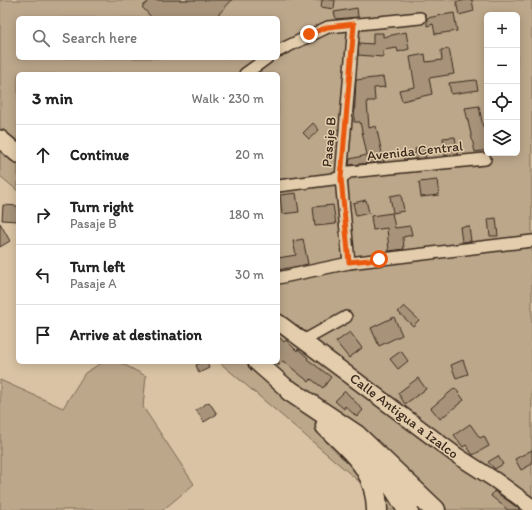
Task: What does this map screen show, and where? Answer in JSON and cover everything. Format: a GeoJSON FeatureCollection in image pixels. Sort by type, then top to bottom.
{"type":"FeatureCollection","features":[{"type":"Feature","properties":{"kind":"highway"},"geometry":{"type":"LineString","coordinates":[[290,391],[361,460],[373,483],[377,510]]}},
{"type":"Feature","properties":{"kind":"highway"},"geometry":{"type":"LineString","coordinates":[[290,391],[370,456],[389,478],[408,510]]}},
{"type":"Feature","properties":{"kind":"highway"},"geometry":{"type":"LineString","coordinates":[[290,391],[356,435],[435,510]]}},
{"type":"Feature","properties":{"kind":"main road"},"geometry":{"type":"LineString","coordinates":[[0,139],[16,152]]}},
{"type":"Feature","properties":{"kind":"main road"},"geometry":{"type":"LineString","coordinates":[[259,364],[290,391]]}},
{"type":"Feature","properties":{"kind":"street"},"geometry":{"type":"LineString","coordinates":[[280,50],[318,30],[328,27],[420,18]]}},
{"type":"Feature","properties":{"kind":"street","name":"Pasaje B"},"geometry":{"type":"LineString","coordinates":[[349,262],[341,178],[354,24]]}},
{"type":"Feature","properties":{"kind":"street"},"geometry":{"type":"LineString","coordinates":[[248,72],[265,60]]}},
{"type":"Feature","properties":{"kind":"street","name":"Avenida Central"},"geometry":{"type":"LineString","coordinates":[[280,186],[341,178],[349,172],[485,159]]}},
{"type":"Feature","properties":{"kind":"street"},"geometry":{"type":"LineString","coordinates":[[280,278],[349,262],[532,240]]}},
{"type":"Feature","properties":{"kind":"street"},"geometry":{"type":"LineString","coordinates":[[303,342],[346,317]]}},
{"type":"Feature","properties":{"kind":"street","name":"Calle Antigua a Izalco"},"geometry":{"type":"LineString","coordinates":[[280,324],[456,456],[495,480],[532,507]]}},
{"type":"Feature","properties":{"kind":"shaded area"},"geometry":{"type":"Polygon","coordinates":[[[0,0],[532,0],[532,510],[382,510],[382,501],[221,364],[280,364],[280,72],[16,72],[16,189],[0,176],[0,0]]]}},
{"type":"Feature","properties":{"kind":"shaded area"},"geometry":{"type":"Polygon","coordinates":[[[100,364],[123,364],[146,376],[143,407],[194,484],[163,510],[0,510],[0,380],[63,408],[85,373],[100,364]]]}},
{"type":"Feature","properties":{"kind":"building"},"geometry":{"type":"Polygon","coordinates":[[[150,0],[232,0],[217,16],[150,16],[142,7],[150,0]]]}},
{"type":"Feature","properties":{"kind":"building"},"geometry":{"type":"Polygon","coordinates":[[[322,0],[335,0],[334,9],[321,7],[322,0]]]}},
{"type":"Feature","properties":{"kind":"building"},"geometry":{"type":"Polygon","coordinates":[[[472,0],[474,11],[459,15],[456,2],[472,0]]]}},
{"type":"Feature","properties":{"kind":"building"},"geometry":{"type":"Polygon","coordinates":[[[357,8],[358,17],[336,19],[334,12],[357,8]]]}},
{"type":"Feature","properties":{"kind":"building"},"geometry":{"type":"Polygon","coordinates":[[[454,13],[457,31],[435,34],[433,24],[427,26],[427,18],[454,13]]]}},
{"type":"Feature","properties":{"kind":"building"},"geometry":{"type":"Polygon","coordinates":[[[406,32],[409,49],[398,52],[397,48],[383,50],[383,57],[358,55],[359,43],[373,44],[373,33],[383,33],[383,37],[406,32]]]}},
{"type":"Feature","properties":{"kind":"building"},"geometry":{"type":"Polygon","coordinates":[[[449,49],[454,74],[429,78],[432,94],[402,101],[399,90],[415,87],[410,57],[425,54],[426,62],[442,60],[441,50],[449,49]]]}},
{"type":"Feature","properties":{"kind":"building"},"geometry":{"type":"Polygon","coordinates":[[[383,77],[385,87],[374,88],[375,101],[367,101],[369,128],[376,126],[384,162],[349,165],[350,159],[367,155],[360,122],[354,122],[356,80],[383,77]]]}},
{"type":"Feature","properties":{"kind":"building"},"geometry":{"type":"Polygon","coordinates":[[[476,80],[478,90],[451,94],[449,83],[476,80]]]}},
{"type":"Feature","properties":{"kind":"building"},"geometry":{"type":"Polygon","coordinates":[[[479,106],[484,127],[484,150],[475,152],[465,108],[479,106]]]}},
{"type":"Feature","properties":{"kind":"building"},"geometry":{"type":"Polygon","coordinates":[[[313,123],[319,130],[309,139],[303,133],[313,123]]]}},
{"type":"Feature","properties":{"kind":"building"},"geometry":{"type":"Polygon","coordinates":[[[455,137],[458,155],[445,156],[443,138],[455,137]]]}},
{"type":"Feature","properties":{"kind":"building"},"geometry":{"type":"Polygon","coordinates":[[[423,146],[426,158],[404,160],[403,156],[416,153],[415,149],[423,146]]]}},
{"type":"Feature","properties":{"kind":"building"},"geometry":{"type":"Polygon","coordinates":[[[437,180],[439,195],[421,197],[419,182],[437,180]]]}},
{"type":"Feature","properties":{"kind":"building"},"geometry":{"type":"Polygon","coordinates":[[[296,193],[299,212],[282,214],[280,195],[296,193]]]}},
{"type":"Feature","properties":{"kind":"building"},"geometry":{"type":"Polygon","coordinates":[[[401,194],[404,211],[393,213],[390,196],[401,194]]]}},
{"type":"Feature","properties":{"kind":"building"},"geometry":{"type":"Polygon","coordinates":[[[366,200],[369,213],[356,216],[353,203],[366,200]]]}},
{"type":"Feature","properties":{"kind":"building"},"geometry":{"type":"Polygon","coordinates":[[[3,205],[16,206],[16,221],[2,220],[3,205]]]}},
{"type":"Feature","properties":{"kind":"building"},"geometry":{"type":"Polygon","coordinates":[[[333,205],[336,224],[315,226],[313,207],[333,205]]]}},
{"type":"Feature","properties":{"kind":"building"},"geometry":{"type":"Polygon","coordinates":[[[392,213],[395,228],[410,226],[412,235],[403,237],[404,249],[389,251],[387,228],[373,230],[371,216],[392,213]]]}},
{"type":"Feature","properties":{"kind":"building"},"geometry":{"type":"Polygon","coordinates":[[[496,218],[498,236],[490,236],[488,219],[496,218]]]}},
{"type":"Feature","properties":{"kind":"building"},"geometry":{"type":"Polygon","coordinates":[[[0,223],[10,241],[0,247],[0,223]]]}},
{"type":"Feature","properties":{"kind":"building"},"geometry":{"type":"Polygon","coordinates":[[[469,226],[471,241],[462,242],[460,227],[469,226]]]}},
{"type":"Feature","properties":{"kind":"building"},"geometry":{"type":"Polygon","coordinates":[[[303,239],[308,264],[280,270],[280,258],[296,255],[293,241],[303,239]]]}},
{"type":"Feature","properties":{"kind":"building"},"geometry":{"type":"Polygon","coordinates":[[[404,306],[419,320],[413,326],[398,312],[404,306]]]}},
{"type":"Feature","properties":{"kind":"building"},"geometry":{"type":"Polygon","coordinates":[[[394,317],[402,335],[379,346],[371,328],[394,317]]]}},
{"type":"Feature","properties":{"kind":"building"},"geometry":{"type":"Polygon","coordinates":[[[350,332],[362,348],[349,358],[336,342],[350,332]]]}},
{"type":"Feature","properties":{"kind":"building"},"geometry":{"type":"Polygon","coordinates":[[[280,338],[284,342],[286,340],[297,351],[298,349],[308,358],[307,359],[331,377],[323,388],[311,379],[309,382],[283,361],[280,364],[280,338]]]}},
{"type":"Feature","properties":{"kind":"building"},"geometry":{"type":"Polygon","coordinates":[[[401,351],[408,361],[398,369],[390,359],[401,351]]]}},
{"type":"Feature","properties":{"kind":"building"},"geometry":{"type":"Polygon","coordinates":[[[463,360],[468,374],[456,378],[451,365],[463,360]]]}},
{"type":"Feature","properties":{"kind":"building"},"geometry":{"type":"Polygon","coordinates":[[[208,364],[209,368],[199,373],[196,365],[208,364]]]}},
{"type":"Feature","properties":{"kind":"building"},"geometry":{"type":"Polygon","coordinates":[[[418,378],[426,389],[405,404],[398,393],[418,378]]]}},
{"type":"Feature","properties":{"kind":"building"},"geometry":{"type":"Polygon","coordinates":[[[455,388],[464,400],[440,419],[431,408],[455,388]]]}},
{"type":"Feature","properties":{"kind":"building"},"geometry":{"type":"Polygon","coordinates":[[[345,391],[363,410],[357,417],[345,406],[344,409],[335,401],[345,391]]]}},
{"type":"Feature","properties":{"kind":"building"},"geometry":{"type":"Polygon","coordinates":[[[209,402],[217,414],[204,422],[196,410],[209,402]]]}},
{"type":"Feature","properties":{"kind":"building"},"geometry":{"type":"Polygon","coordinates":[[[470,424],[480,438],[484,436],[489,446],[473,455],[466,445],[463,447],[454,435],[470,424]]]}},
{"type":"Feature","properties":{"kind":"building"},"geometry":{"type":"Polygon","coordinates":[[[532,450],[532,464],[521,470],[515,459],[532,450]]]}},
{"type":"Feature","properties":{"kind":"building"},"geometry":{"type":"Polygon","coordinates":[[[498,456],[503,464],[495,469],[488,462],[498,456]]]}},
{"type":"Feature","properties":{"kind":"building"},"geometry":{"type":"Polygon","coordinates":[[[494,491],[521,510],[508,510],[491,496],[494,491]]]}},
{"type":"Feature","properties":{"kind":"route"},"geometry":{"type":"LineString","coordinates":[[309,34],[328,27],[354,24],[341,178],[349,262],[379,259]]}}]}
